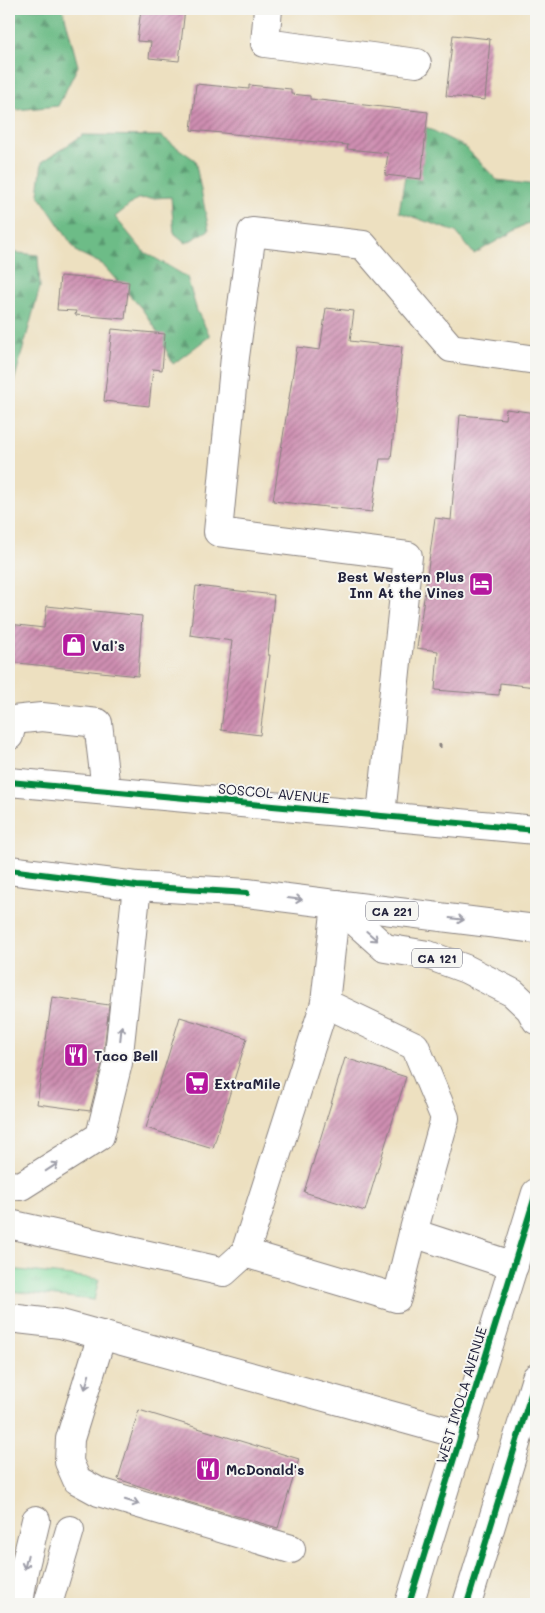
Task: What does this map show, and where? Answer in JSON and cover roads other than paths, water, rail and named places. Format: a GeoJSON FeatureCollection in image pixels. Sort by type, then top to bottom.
{"type":"FeatureCollection","features":[{"type":"Feature","properties":{"kind":"main road"},"geometry":{"type":"LineString","coordinates":[[268,9],[265,43],[418,63]]}},
{"type":"Feature","properties":{"kind":"main road"},"geometry":{"type":"LineString","coordinates":[[381,815],[408,556],[218,532],[235,356],[252,232],[364,245],[451,348],[536,360]]}},
{"type":"Feature","properties":{"kind":"main road"},"geometry":{"type":"LineString","coordinates":[[9,736],[13,720],[42,717],[98,723],[106,790]]}},
{"type":"Feature","properties":{"kind":"main road","name":"SOSCOL AVENUE"},"geometry":{"type":"LineString","coordinates":[[9,782],[536,830]]}},
{"type":"Feature","properties":{"kind":"main road"},"geometry":{"type":"LineString","coordinates":[[9,870],[137,886],[118,1063],[100,1136],[22,1186],[9,1185]]}},
{"type":"Feature","properties":{"kind":"main road","name":"CA 221"},"geometry":{"type":"LineString","coordinates":[[137,886],[247,893],[536,928]]}},
{"type":"Feature","properties":{"kind":"main road"},"geometry":{"type":"LineString","coordinates":[[9,1224],[224,1272],[245,1253],[325,1003],[336,904]]}},
{"type":"Feature","properties":{"kind":"main road","name":"CA 121"},"geometry":{"type":"LineString","coordinates":[[336,904],[385,948],[441,959],[475,973],[513,993],[530,1009],[536,1020]]}},
{"type":"Feature","properties":{"kind":"main road"},"geometry":{"type":"LineString","coordinates":[[245,1253],[398,1298],[413,1233],[445,1118],[415,1046],[325,1003]]}},
{"type":"Feature","properties":{"kind":"main road","name":"WEST IMOLA AVENUE"},"geometry":{"type":"LineString","coordinates":[[409,1604],[536,1192]]}},
{"type":"Feature","properties":{"kind":"main road"},"geometry":{"type":"LineString","coordinates":[[413,1233],[514,1266]]}},
{"type":"Feature","properties":{"kind":"main road"},"geometry":{"type":"LineString","coordinates":[[9,1318],[61,1324],[462,1435]]}},
{"type":"Feature","properties":{"kind":"main road"},"geometry":{"type":"LineString","coordinates":[[102,1335],[70,1439],[69,1462],[77,1480],[100,1492],[291,1549]]}},
{"type":"Feature","properties":{"kind":"main road"},"geometry":{"type":"LineString","coordinates":[[468,1604],[536,1378]]}},
{"type":"Feature","properties":{"kind":"main road"},"geometry":{"type":"LineString","coordinates":[[19,1604],[24,1570],[36,1520]]}},
{"type":"Feature","properties":{"kind":"main road"},"geometry":{"type":"LineString","coordinates":[[48,1604],[70,1530]]}},
{"type":"Feature","properties":{"kind":"place","name":"Best Western Plus Inn At the Vines"},"geometry":{"type":"Point","coordinates":[481,584]}},
{"type":"Feature","properties":{"kind":"place","name":"Val’s"},"geometry":{"type":"Point","coordinates":[74,645]}},
{"type":"Feature","properties":{"kind":"place","name":"Taco Bell"},"geometry":{"type":"Point","coordinates":[76,1055]}},
{"type":"Feature","properties":{"kind":"place","name":"ExtraMile"},"geometry":{"type":"Point","coordinates":[197,1083]}},
{"type":"Feature","properties":{"kind":"place","name":"McDonald's"},"geometry":{"type":"Point","coordinates":[208,1469]}}]}
